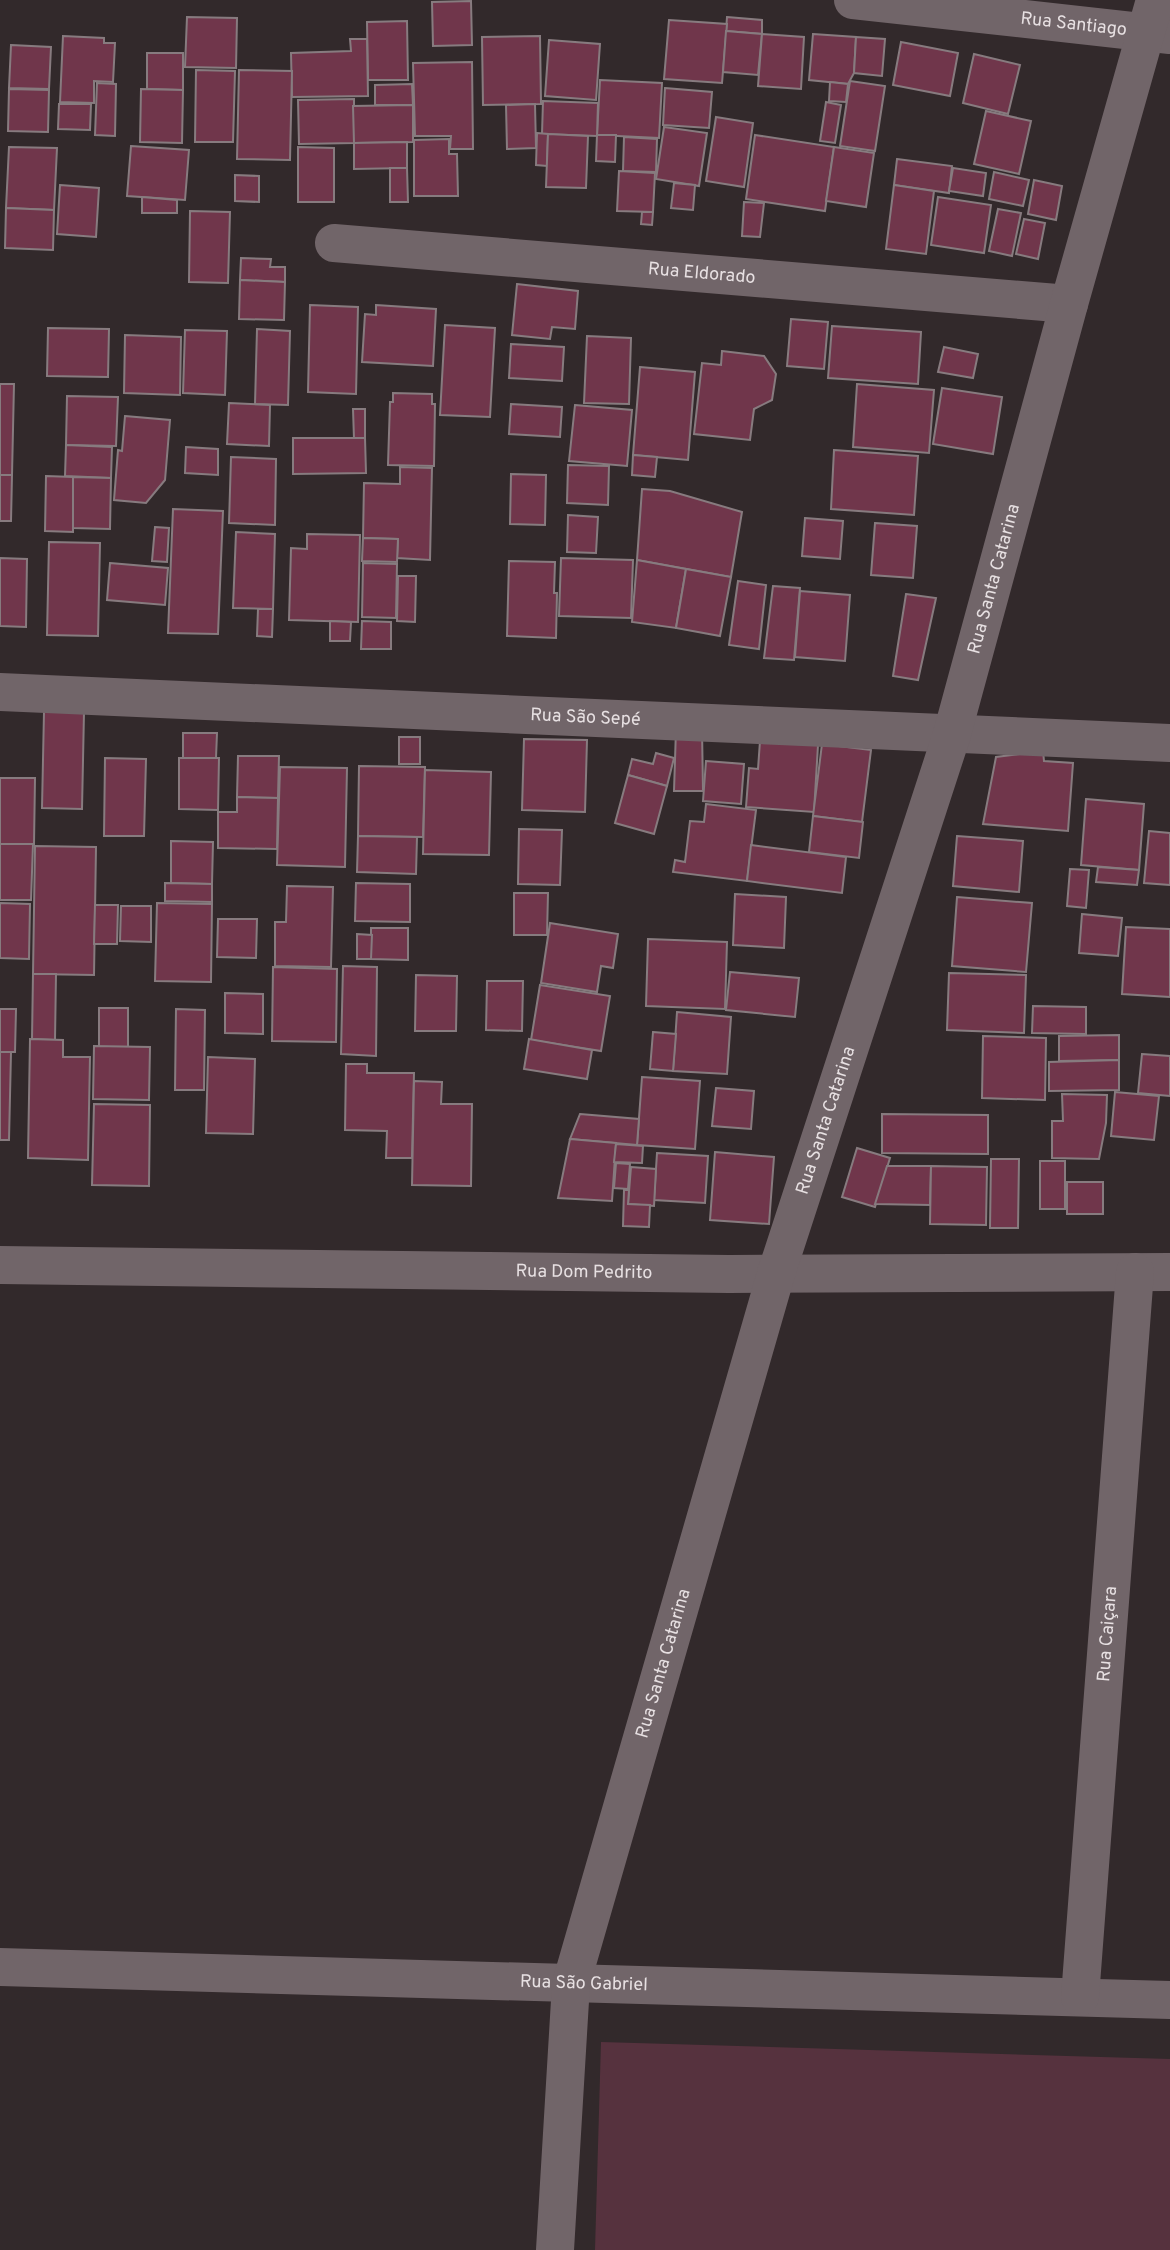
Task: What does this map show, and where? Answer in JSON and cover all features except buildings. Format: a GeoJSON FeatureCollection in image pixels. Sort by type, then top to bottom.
{"type":"FeatureCollection","features":[{"type":"Feature","properties":{"kind":"street","name":"Rua Santiago"},"geometry":{"type":"LineString","coordinates":[[853,0],[1157,23]]}},
{"type":"Feature","properties":{"kind":"street","name":"Rua Santa Catarina"},"geometry":{"type":"LineString","coordinates":[[555,2250],[571,1984],[776,1274],[952,734],[1069,304],[1157,23]]}},
{"type":"Feature","properties":{"kind":"street","name":"Rua Eldorado"},"geometry":{"type":"LineString","coordinates":[[334,243],[1069,304]]}},
{"type":"Feature","properties":{"kind":"street","name":"Rua São Sepé"},"geometry":{"type":"LineString","coordinates":[[0,692],[1170,743]]}},
{"type":"Feature","properties":{"kind":"street","name":"Rua Dom Pedrito"},"geometry":{"type":"LineString","coordinates":[[0,1265],[776,1274],[1152,1272]]}},
{"type":"Feature","properties":{"kind":"street","name":"Rua Caiçara"},"geometry":{"type":"LineString","coordinates":[[1080,1997],[1152,1272]]}},
{"type":"Feature","properties":{"kind":"street","name":"Rua São Gabriel"},"geometry":{"type":"LineString","coordinates":[[0,1967],[1170,2000]]}},
{"type":"Feature","properties":{"kind":"shaded area"},"geometry":{"type":"Polygon","coordinates":[[[601,2042],[1170,2059],[1170,2250],[595,2250],[601,2042]]]}}]}
